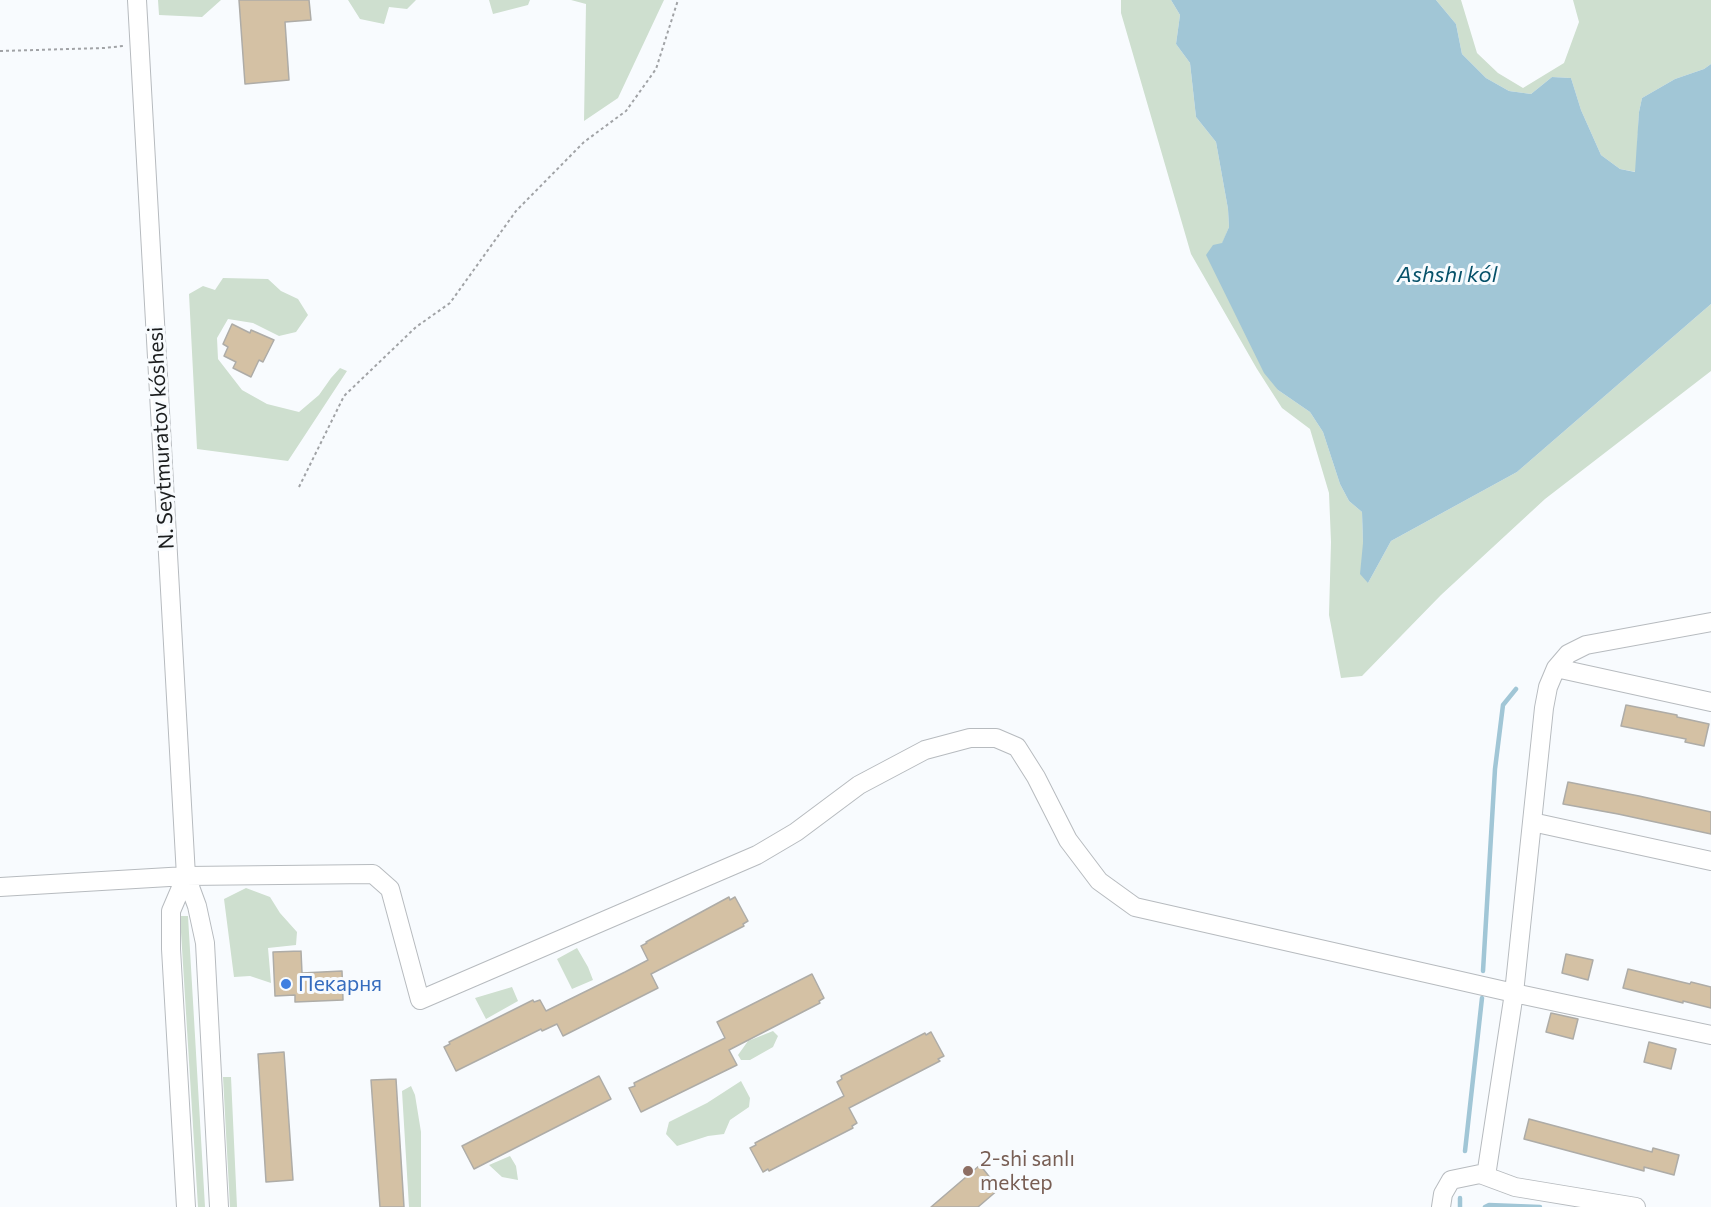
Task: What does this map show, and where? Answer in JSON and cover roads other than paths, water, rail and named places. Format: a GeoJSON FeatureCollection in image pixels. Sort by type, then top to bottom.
{"type":"FeatureCollection","features":[{"type":"Feature","properties":{"kind":"street","name":"N. Seytmuratov kóshesi"},"geometry":{"type":"LineString","coordinates":[[137,0],[186,876]]}},
{"type":"Feature","properties":{"kind":"street"},"geometry":{"type":"LineString","coordinates":[[1486,1176],[1514,993],[1548,687],[1556,668],[1568,654],[1586,645],[1711,622]]}},
{"type":"Feature","properties":{"kind":"street"},"geometry":{"type":"LineString","coordinates":[[1556,668],[1711,702]]}},
{"type":"Feature","properties":{"kind":"street"},"geometry":{"type":"LineString","coordinates":[[0,887],[186,876],[373,874],[390,889],[420,1000],[757,855],[796,832],[859,785],[925,750],[970,738],[996,738],[1017,747],[1036,777],[1068,840],[1099,881],[1135,907],[1711,1035]]}},
{"type":"Feature","properties":{"kind":"street"},"geometry":{"type":"LineString","coordinates":[[1532,822],[1711,861]]}},
{"type":"Feature","properties":{"kind":"street"},"geometry":{"type":"LineString","coordinates":[[186,876],[171,911],[171,950],[186,1207]]}},
{"type":"Feature","properties":{"kind":"street"},"geometry":{"type":"LineString","coordinates":[[186,876],[197,906],[204,944],[219,1207]]}},
{"type":"Feature","properties":{"kind":"street"},"geometry":{"type":"LineString","coordinates":[[1441,1207],[1443,1194],[1451,1180],[1480,1174],[1515,1187],[1635,1207]]}},
{"type":"Feature","properties":{"kind":"water","name":"Ashshı kól"},"geometry":{"type":"Polygon","coordinates":[[[1171,0],[1436,0],[1456,24],[1462,54],[1486,78],[1509,91],[1531,94],[1552,77],[1571,78],[1581,110],[1601,155],[1620,169],[1635,172],[1642,98],[1675,79],[1704,69],[1711,64],[1711,304],[1517,472],[1391,541],[1368,583],[1360,574],[1363,543],[1362,512],[1349,501],[1340,484],[1323,432],[1310,412],[1278,390],[1264,373],[1206,255],[1213,245],[1222,243],[1229,227],[1228,209],[1216,142],[1196,117],[1190,63],[1176,44],[1180,15],[1171,0]]]}},
{"type":"Feature","properties":{"kind":"waterway"},"geometry":{"type":"LineString","coordinates":[[1483,971],[1495,769],[1503,705],[1516,689]]}},
{"type":"Feature","properties":{"kind":"waterway"},"geometry":{"type":"LineString","coordinates":[[1465,1151],[1482,998]]}},
{"type":"Feature","properties":{"kind":"waterway"},"geometry":{"type":"LineString","coordinates":[[1460,1198],[1460,1207]]}},
{"type":"Feature","properties":{"kind":"waterway"},"geometry":{"type":"LineString","coordinates":[[1485,1207],[1489,1205],[1540,1207]]}},
{"type":"Feature","properties":{"kind":"place","name":"Пекарня"},"geometry":{"type":"Point","coordinates":[286,984]}},
{"type":"Feature","properties":{"kind":"place","name":"2-shi sanlı mektep"},"geometry":{"type":"Point","coordinates":[968,1171]}}]}
